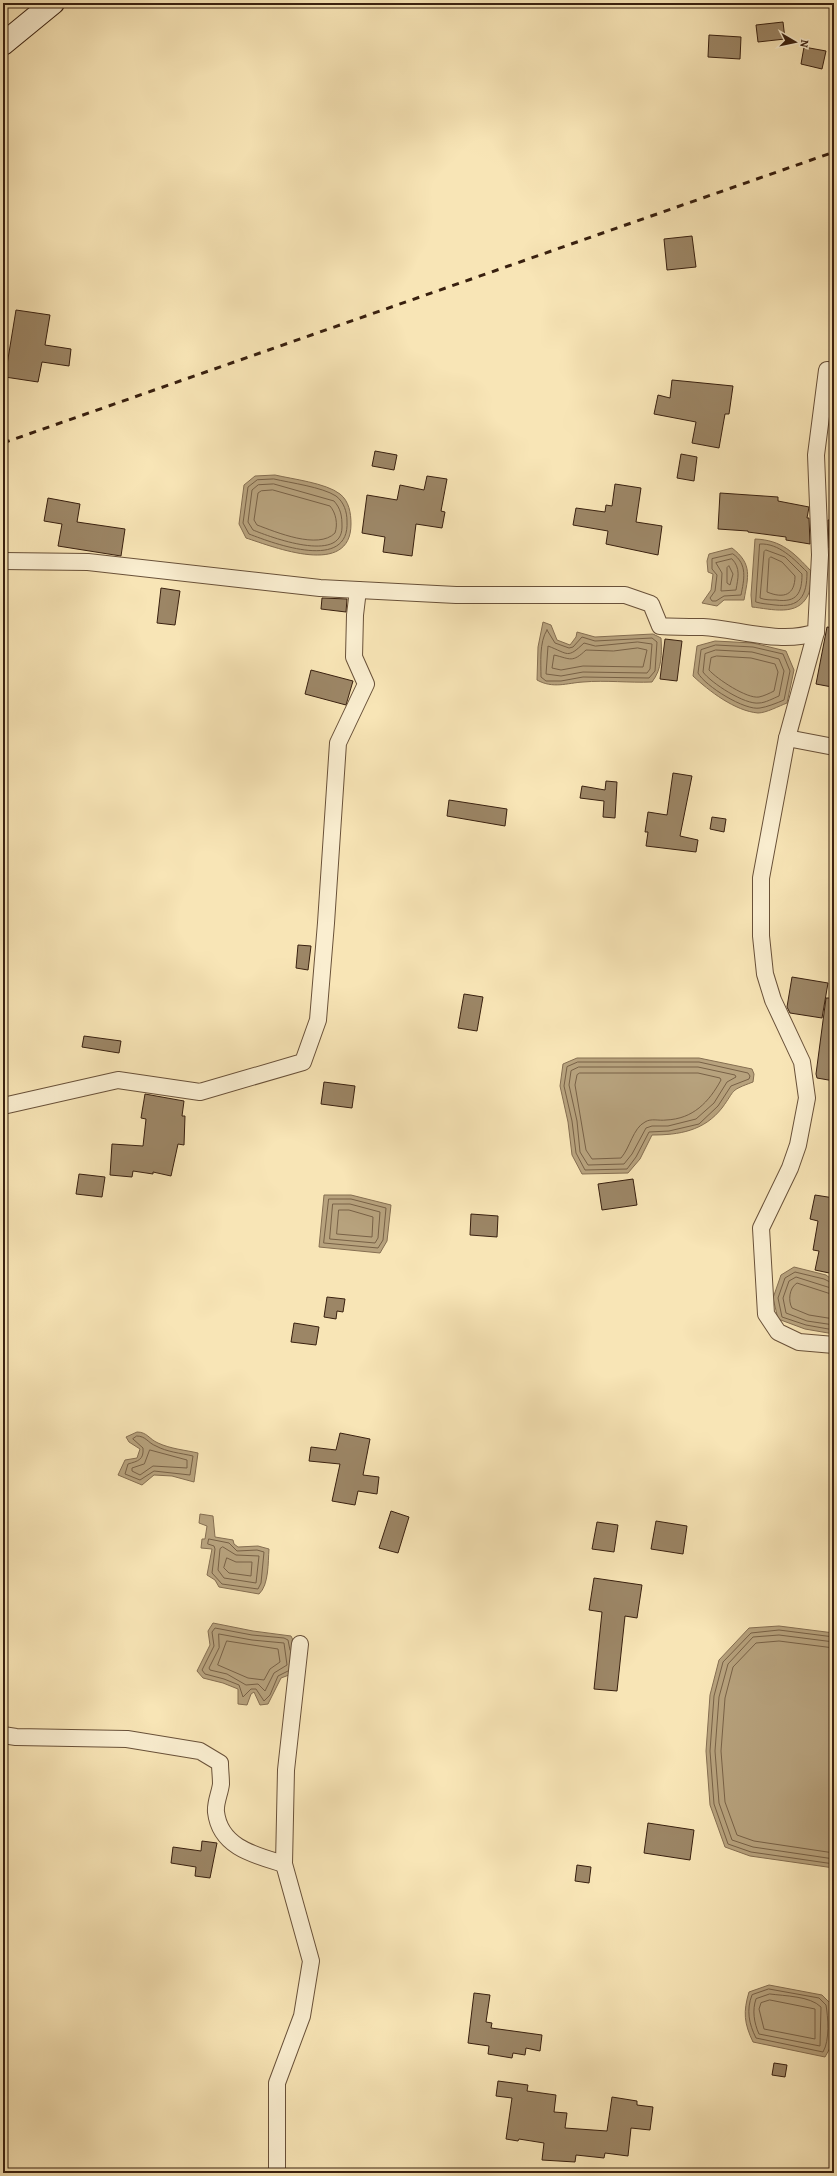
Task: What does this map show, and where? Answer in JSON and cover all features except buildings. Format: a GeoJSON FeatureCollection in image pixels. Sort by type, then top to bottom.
{"type":"FeatureCollection","features":[{"type":"Feature","properties":{"kind":"main road"},"geometry":{"type":"LineString","coordinates":[[3,44],[53,3]]}},
{"type":"Feature","properties":{"kind":"street"},"geometry":{"type":"LineString","coordinates":[[827,370],[816,455],[820,555],[816,632],[787,738],[761,878],[761,936],[765,974],[773,1000],[802,1062],[807,1098],[798,1145],[790,1168],[761,1228],[766,1314],[778,1332],[798,1342],[834,1345]]}},
{"type":"Feature","properties":{"kind":"street"},"geometry":{"type":"LineString","coordinates":[[3,561],[88,562],[320,588],[456,595],[625,594],[651,604],[660,626],[703,628],[762,635],[806,636],[816,632]]}},
{"type":"Feature","properties":{"kind":"street"},"geometry":{"type":"LineString","coordinates":[[3,1106],[118,1080],[200,1092],[302,1062],[318,1020],[338,743],[366,684],[354,657],[355,616],[358,590]]}},
{"type":"Feature","properties":{"kind":"street"},"geometry":{"type":"LineString","coordinates":[[787,738],[834,746]]}},
{"type":"Feature","properties":{"kind":"street"},"geometry":{"type":"LineString","coordinates":[[277,2173],[277,2083],[302,2016],[311,1961],[284,1864],[286,1770],[300,1644]]}},
{"type":"Feature","properties":{"kind":"street"},"geometry":{"type":"LineString","coordinates":[[3,1735],[16,1737],[127,1739],[200,1751],[220,1763],[221,1784],[216,1810],[221,1832],[232,1844],[251,1854],[284,1864]]}},
{"type":"Feature","properties":{"kind":"water"},"geometry":{"type":"Polygon","coordinates":[[[275,475],[326,487],[334,490],[346,500],[351,516],[351,524],[348,540],[339,550],[325,555],[309,555],[292,552],[246,538],[239,524],[244,485],[255,476],[275,475]]]}},
{"type":"Feature","properties":{"kind":"water"},"geometry":{"type":"Polygon","coordinates":[[[755,539],[773,542],[787,549],[811,571],[809,593],[804,602],[791,609],[783,610],[752,607],[751,595],[755,539]]]}},
{"type":"Feature","properties":{"kind":"water"},"geometry":{"type":"Polygon","coordinates":[[[732,548],[739,554],[746,565],[747,584],[744,600],[724,600],[717,606],[702,603],[711,590],[713,574],[708,572],[707,561],[709,554],[732,548]]]}},
{"type":"Feature","properties":{"kind":"water"},"geometry":{"type":"Polygon","coordinates":[[[543,622],[551,625],[557,640],[570,645],[576,637],[577,632],[595,637],[653,634],[661,638],[661,656],[658,672],[652,682],[592,681],[560,685],[543,683],[537,680],[538,647],[543,622]]]}},
{"type":"Feature","properties":{"kind":"water"},"geometry":{"type":"Polygon","coordinates":[[[715,641],[753,643],[786,651],[794,670],[787,703],[761,713],[749,711],[723,699],[699,682],[693,676],[697,646],[715,641]]]}},
{"type":"Feature","properties":{"kind":"water"},"geometry":{"type":"Polygon","coordinates":[[[577,1058],[699,1058],[752,1069],[754,1074],[753,1082],[736,1089],[715,1116],[699,1127],[681,1133],[652,1135],[640,1159],[628,1173],[582,1174],[572,1155],[568,1122],[560,1086],[563,1064],[577,1058]]]}},
{"type":"Feature","properties":{"kind":"water"},"geometry":{"type":"Polygon","coordinates":[[[324,1195],[351,1195],[391,1205],[387,1241],[380,1253],[319,1247],[324,1195]]]}},
{"type":"Feature","properties":{"kind":"water"},"geometry":{"type":"Polygon","coordinates":[[[794,1267],[826,1275],[834,1281],[834,1334],[805,1329],[778,1319],[773,1298],[781,1275],[794,1267]]]}},
{"type":"Feature","properties":{"kind":"water"},"geometry":{"type":"Polygon","coordinates":[[[137,1432],[146,1434],[163,1445],[198,1453],[194,1482],[172,1476],[154,1475],[142,1485],[118,1475],[125,1460],[137,1458],[140,1449],[129,1442],[126,1437],[137,1432]]]}},
{"type":"Feature","properties":{"kind":"water"},"geometry":{"type":"Polygon","coordinates":[[[200,1514],[213,1516],[215,1537],[233,1540],[234,1544],[238,1547],[258,1546],[269,1549],[265,1585],[259,1594],[219,1587],[215,1580],[207,1575],[212,1549],[201,1548],[202,1539],[205,1539],[207,1526],[199,1523],[200,1514]]]}},
{"type":"Feature","properties":{"kind":"water"},"geometry":{"type":"Polygon","coordinates":[[[213,1623],[253,1631],[291,1636],[294,1642],[289,1675],[281,1678],[268,1704],[260,1705],[254,1692],[251,1694],[247,1705],[238,1704],[238,1689],[223,1683],[203,1678],[197,1671],[210,1645],[208,1631],[213,1623]]]}},
{"type":"Feature","properties":{"kind":"water"},"geometry":{"type":"Polygon","coordinates":[[[779,1626],[834,1633],[834,1868],[750,1856],[725,1847],[710,1805],[706,1751],[710,1695],[719,1660],[749,1628],[779,1626]]]}},
{"type":"Feature","properties":{"kind":"water"},"geometry":{"type":"Polygon","coordinates":[[[769,1985],[822,1995],[830,2003],[830,2048],[825,2057],[753,2042],[745,2017],[749,1992],[769,1985]]]}},
{"type":"Feature","properties":{"kind":"railway"},"geometry":{"type":"LineString","coordinates":[[3,443],[834,152]]}}]}
